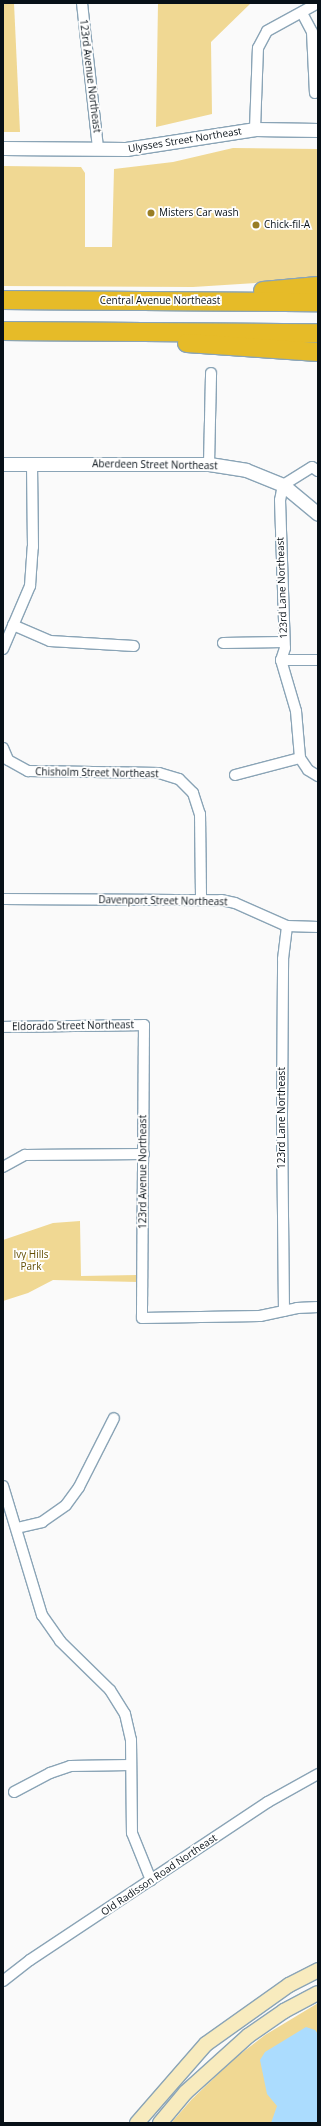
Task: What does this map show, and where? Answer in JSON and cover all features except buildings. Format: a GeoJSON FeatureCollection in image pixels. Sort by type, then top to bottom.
{"type":"FeatureCollection","features":[{"type":"Feature","properties":{"kind":"highway"},"geometry":{"type":"LineString","coordinates":[[182,301],[318,286]]}},
{"type":"Feature","properties":{"kind":"highway","name":"Central Avenue Northeast"},"geometry":{"type":"LineString","coordinates":[[3,300],[318,302]]}},
{"type":"Feature","properties":{"kind":"highway"},"geometry":{"type":"LineString","coordinates":[[3,331],[318,333]]}},
{"type":"Feature","properties":{"kind":"highway"},"geometry":{"type":"LineString","coordinates":[[85,332],[128,339],[318,352]]}},
{"type":"Feature","properties":{"kind":"main road"},"geometry":{"type":"LineString","coordinates":[[137,2123],[206,2044],[282,1989],[318,1970]]}},
{"type":"Feature","properties":{"kind":"main road"},"geometry":{"type":"LineString","coordinates":[[160,2123],[186,2092],[248,2036],[284,2011],[318,1993]]}},
{"type":"Feature","properties":{"kind":"street","name":"123rd Avenue Northeast"},"geometry":{"type":"LineString","coordinates":[[82,3],[98,149]]}},
{"type":"Feature","properties":{"kind":"street"},"geometry":{"type":"LineString","coordinates":[[256,129],[258,48],[267,31],[318,3]]}},
{"type":"Feature","properties":{"kind":"street"},"geometry":{"type":"LineString","coordinates":[[302,13],[312,32],[315,93]]}},
{"type":"Feature","properties":{"kind":"street","name":"Ulysses Street Northeast"},"geometry":{"type":"LineString","coordinates":[[3,148],[126,150],[256,129],[318,130]]}},
{"type":"Feature","properties":{"kind":"street"},"geometry":{"type":"LineString","coordinates":[[209,464],[211,373]]}},
{"type":"Feature","properties":{"kind":"street","name":"Aberdeen Street Northeast"},"geometry":{"type":"LineString","coordinates":[[3,464],[209,464],[246,470],[283,485],[318,514]]}},
{"type":"Feature","properties":{"kind":"street"},"geometry":{"type":"LineString","coordinates":[[3,649],[30,586],[33,547],[32,464]]}},
{"type":"Feature","properties":{"kind":"street"},"geometry":{"type":"LineString","coordinates":[[283,485],[312,467],[318,471]]}},
{"type":"Feature","properties":{"kind":"street","name":"123rd Lane Northeast"},"geometry":{"type":"LineString","coordinates":[[283,485],[280,500],[284,642],[281,660],[296,711],[300,758]]}},
{"type":"Feature","properties":{"kind":"street"},"geometry":{"type":"LineString","coordinates":[[13,625],[50,641],[134,646]]}},
{"type":"Feature","properties":{"kind":"street"},"geometry":{"type":"LineString","coordinates":[[223,643],[284,642]]}},
{"type":"Feature","properties":{"kind":"street"},"geometry":{"type":"LineString","coordinates":[[281,660],[318,660]]}},
{"type":"Feature","properties":{"kind":"street","name":"Chisholm Street Northeast"},"geometry":{"type":"LineString","coordinates":[[3,748],[8,760],[28,771],[159,773],[178,779],[186,785],[198,802],[200,814],[201,900]]}},
{"type":"Feature","properties":{"kind":"street"},"geometry":{"type":"LineString","coordinates":[[235,775],[300,758],[308,770],[318,776]]}},
{"type":"Feature","properties":{"kind":"street","name":"Davenport Street Northeast"},"geometry":{"type":"LineString","coordinates":[[3,899],[201,900],[235,903],[287,926],[318,928]]}},
{"type":"Feature","properties":{"kind":"street","name":"123rd Lane Northeast"},"geometry":{"type":"LineString","coordinates":[[284,1311],[282,1084],[283,959],[287,926]]}},
{"type":"Feature","properties":{"kind":"street","name":"123rd Avenue Northeast"},"geometry":{"type":"LineString","coordinates":[[144,1025],[142,1318],[260,1316],[284,1311]]}},
{"type":"Feature","properties":{"kind":"street","name":"Eldorado Street Northeast"},"geometry":{"type":"LineString","coordinates":[[3,1027],[144,1025]]}},
{"type":"Feature","properties":{"kind":"street"},"geometry":{"type":"LineString","coordinates":[[3,1167],[25,1155],[144,1154]]}},
{"type":"Feature","properties":{"kind":"street"},"geometry":{"type":"LineString","coordinates":[[284,1311],[318,1307]]}},
{"type":"Feature","properties":{"kind":"street"},"geometry":{"type":"LineString","coordinates":[[17,1528],[42,1522],[66,1506],[79,1488],[114,1418]]}},
{"type":"Feature","properties":{"kind":"street"},"geometry":{"type":"LineString","coordinates":[[3,1486],[17,1528],[42,1615],[60,1641],[110,1690],[125,1714],[131,1740],[130,1765],[132,1833],[151,1880]]}},
{"type":"Feature","properties":{"kind":"street"},"geometry":{"type":"LineString","coordinates":[[14,1792],[50,1773],[70,1766],[130,1765]]}},
{"type":"Feature","properties":{"kind":"street","name":"Old Radisson Road Northeast"},"geometry":{"type":"LineString","coordinates":[[3,1981],[30,1960],[268,1802],[318,1774]]}},
{"type":"Feature","properties":{"kind":"green space"},"geometry":{"type":"Polygon","coordinates":[[[3,3],[14,3],[20,132],[3,132],[3,3]]]}},
{"type":"Feature","properties":{"kind":"green space"},"geometry":{"type":"Polygon","coordinates":[[[158,3],[251,3],[211,42],[212,114],[156,127],[158,3]]]}},
{"type":"Feature","properties":{"kind":"green space"},"geometry":{"type":"Polygon","coordinates":[[[233,148],[318,149],[318,279],[193,287],[3,286],[3,166],[81,167],[85,173],[85,247],[112,247],[114,169],[173,162],[233,148]]]}},
{"type":"Feature","properties":{"kind":"green space","name":"Ivy Hills Park"},"geometry":{"type":"Polygon","coordinates":[[[80,1221],[81,1276],[137,1275],[138,1282],[53,1280],[28,1293],[3,1301],[3,1240],[53,1223],[80,1221]]]}},
{"type":"Feature","properties":{"kind":"green space"},"geometry":{"type":"Polygon","coordinates":[[[318,2003],[318,2123],[171,2123],[192,2099],[235,2058],[265,2035],[318,2003]]]}},
{"type":"Feature","properties":{"kind":"water"},"geometry":{"type":"Polygon","coordinates":[[[306,2027],[315,2030],[318,2034],[318,2123],[271,2123],[277,2106],[267,2094],[260,2060],[265,2052],[306,2027]]]}},
{"type":"Feature","properties":{"kind":"place","name":"Misters Car wash"},"geometry":{"type":"Point","coordinates":[151,213]}},
{"type":"Feature","properties":{"kind":"place","name":"Chick-fil-A"},"geometry":{"type":"Point","coordinates":[256,225]}}]}
